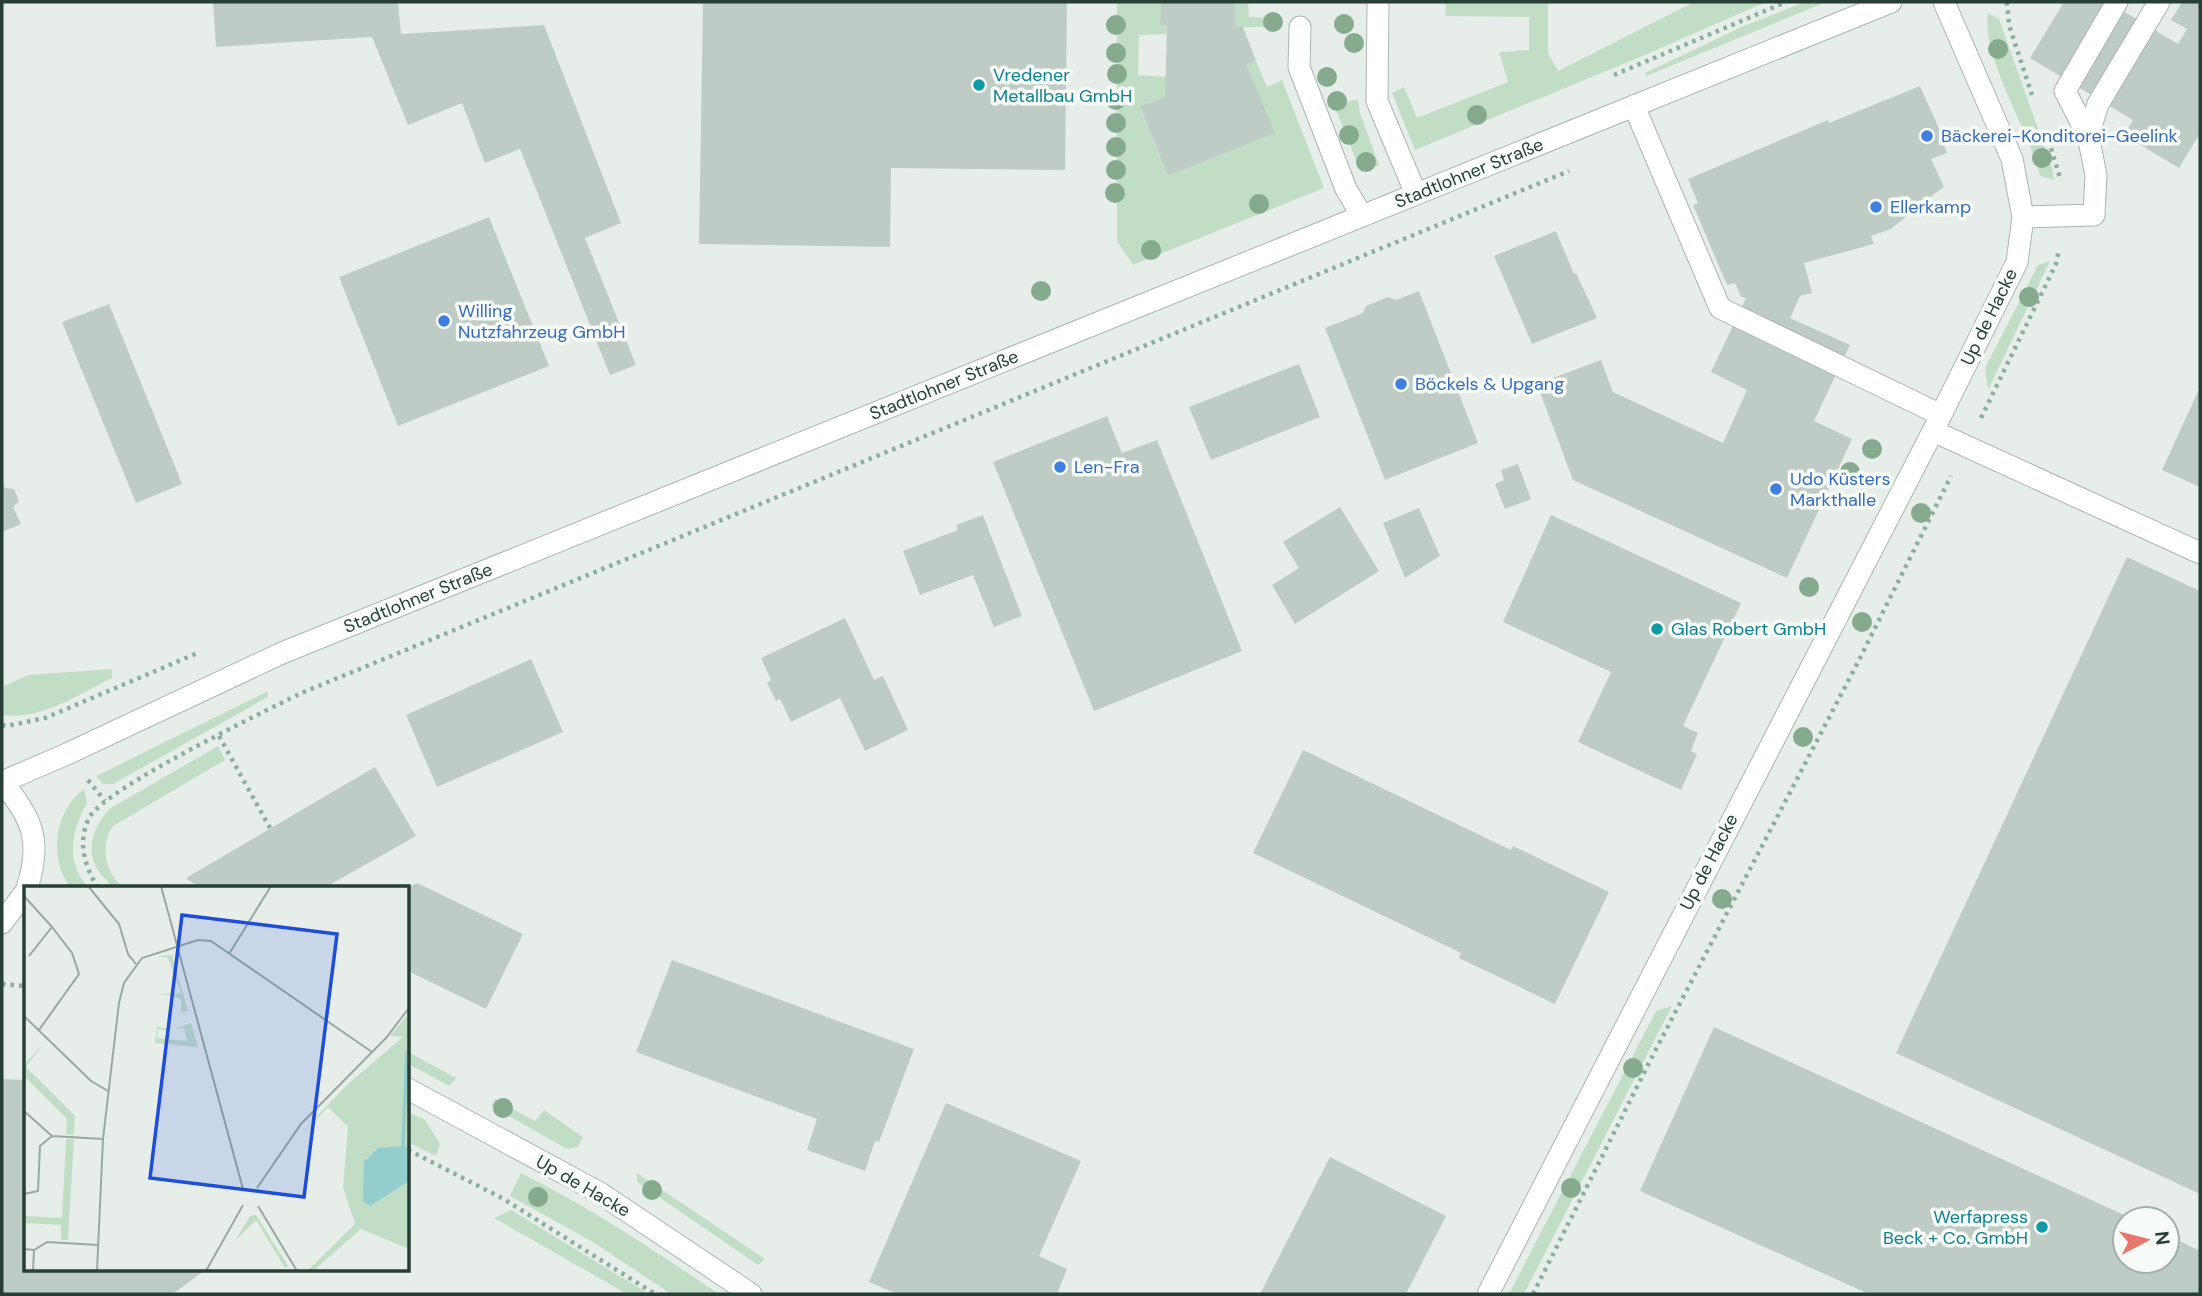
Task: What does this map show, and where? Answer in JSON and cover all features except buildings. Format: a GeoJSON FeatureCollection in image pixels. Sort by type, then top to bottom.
{"type":"FeatureCollection","features":[{"type":"Feature","properties":{"kind":"street"},"geometry":{"type":"LineString","coordinates":[[1378,2],[1377,101],[1416,194]]}},
{"type":"Feature","properties":{"kind":"street","name":"Stadtlohner Straße"},"geometry":{"type":"LineString","coordinates":[[2,782],[282,653],[1891,2]]}},
{"type":"Feature","properties":{"kind":"street","name":"Up de Hacke"},"geometry":{"type":"LineString","coordinates":[[1488,1294],[1937,423],[2017,262],[2022,217],[2012,159],[1944,2]]}},
{"type":"Feature","properties":{"kind":"street"},"geometry":{"type":"LineString","coordinates":[[2022,217],[2094,215],[2096,175],[2088,136],[2065,91],[2117,2]]}},
{"type":"Feature","properties":{"kind":"street"},"geometry":{"type":"LineString","coordinates":[[2088,136],[2098,104],[2169,3]]}},
{"type":"Feature","properties":{"kind":"street"},"geometry":{"type":"LineString","coordinates":[[1300,27],[1300,67],[1346,189],[1362,216]]}},
{"type":"Feature","properties":{"kind":"street"},"geometry":{"type":"LineString","coordinates":[[1634,106],[1720,308],[1937,423],[2200,553]]}},
{"type":"Feature","properties":{"kind":"street"},"geometry":{"type":"LineString","coordinates":[[2,782],[22,806],[33,835],[34,866],[28,886]]}},
{"type":"Feature","properties":{"kind":"street"},"geometry":{"type":"LineString","coordinates":[[2,923],[24,896]]}},
{"type":"Feature","properties":{"kind":"street","name":"Up de Hacke"},"geometry":{"type":"LineString","coordinates":[[410,1090],[600,1193],[751,1294]]}},
{"type":"Feature","properties":{"kind":"path"},"geometry":{"type":"LineString","coordinates":[[97,886],[83,856],[83,836],[90,816],[105,801],[165,764],[299,694],[1570,171]]}},
{"type":"Feature","properties":{"kind":"path"},"geometry":{"type":"LineString","coordinates":[[2,724],[7,726],[45,718]]}},
{"type":"Feature","properties":{"kind":"path"},"geometry":{"type":"LineString","coordinates":[[219,736],[270,828]]}},
{"type":"Feature","properties":{"kind":"path"},"geometry":{"type":"LineString","coordinates":[[2,984],[24,986]]}},
{"type":"Feature","properties":{"kind":"path"},"geometry":{"type":"LineString","coordinates":[[410,1151],[502,1198],[654,1294]]}},
{"type":"Feature","properties":{"kind":"green space"},"geometry":{"type":"Polygon","coordinates":[[[1161,2],[1160,25],[1167,25],[1166,34],[1139,35],[1138,75],[1166,77],[1165,97],[1140,108],[1168,176],[1274,133],[1246,64],[1256,61],[1267,87],[1282,80],[1324,188],[1133,265],[1117,241],[1117,3],[1161,2]]]}},
{"type":"Feature","properties":{"kind":"green space"},"geometry":{"type":"Polygon","coordinates":[[[1235,2],[1248,2],[1249,17],[1281,18],[1280,27],[1235,27],[1235,2]]]}},
{"type":"Feature","properties":{"kind":"green space"},"geometry":{"type":"Polygon","coordinates":[[[1548,2],[1548,53],[1558,71],[1694,2],[1766,2],[1415,150],[1392,93],[1404,87],[1417,118],[1508,82],[1499,52],[1529,50],[1529,17],[1445,16],[1446,3],[1548,2]]]}},
{"type":"Feature","properties":{"kind":"green space"},"geometry":{"type":"Polygon","coordinates":[[[1805,2],[1826,2],[1646,76],[1645,73],[1744,26],[1805,2]]]}},
{"type":"Feature","properties":{"kind":"green space"},"geometry":{"type":"Polygon","coordinates":[[[1988,13],[1999,19],[2054,180],[2040,176],[1998,72],[1988,31],[1988,13]]]}},
{"type":"Feature","properties":{"kind":"green space"},"geometry":{"type":"Polygon","coordinates":[[[1339,91],[1344,103],[1358,99],[1360,113],[1379,165],[1361,172],[1330,95],[1339,91]]]}},
{"type":"Feature","properties":{"kind":"green space"},"geometry":{"type":"Polygon","coordinates":[[[2050,261],[1988,390],[1985,368],[2038,265],[2050,261]]]}},
{"type":"Feature","properties":{"kind":"green space"},"geometry":{"type":"Polygon","coordinates":[[[112,669],[112,678],[59,705],[31,714],[2,715],[2,687],[28,675],[112,669]]]}},
{"type":"Feature","properties":{"kind":"green space"},"geometry":{"type":"Polygon","coordinates":[[[268,691],[268,697],[113,784],[103,784],[96,776],[268,691]]]}},
{"type":"Feature","properties":{"kind":"green space"},"geometry":{"type":"Polygon","coordinates":[[[218,746],[225,760],[113,826],[106,842],[106,859],[112,875],[122,886],[111,886],[98,870],[92,854],[96,829],[111,808],[218,746]]]}},
{"type":"Feature","properties":{"kind":"green space"},"geometry":{"type":"Polygon","coordinates":[[[84,789],[87,803],[77,825],[73,847],[76,868],[87,886],[70,886],[59,863],[57,850],[61,822],[74,798],[84,789]]]}},
{"type":"Feature","properties":{"kind":"green space"},"geometry":{"type":"Polygon","coordinates":[[[1672,1006],[1524,1294],[1509,1294],[1656,1011],[1672,1006]]]}},
{"type":"Feature","properties":{"kind":"green space"},"geometry":{"type":"Polygon","coordinates":[[[410,1053],[456,1078],[450,1086],[410,1065],[410,1053]]]}},
{"type":"Feature","properties":{"kind":"green space"},"geometry":{"type":"Polygon","coordinates":[[[495,1099],[535,1121],[544,1110],[583,1137],[578,1147],[567,1149],[491,1106],[495,1099]]]}},
{"type":"Feature","properties":{"kind":"green space"},"geometry":{"type":"Polygon","coordinates":[[[410,1113],[425,1120],[440,1144],[436,1156],[410,1143],[410,1113]]]}},
{"type":"Feature","properties":{"kind":"green space"},"geometry":{"type":"Polygon","coordinates":[[[521,1173],[598,1215],[719,1294],[671,1294],[593,1242],[510,1196],[521,1173]]]}},
{"type":"Feature","properties":{"kind":"green space"},"geometry":{"type":"Polygon","coordinates":[[[637,1173],[765,1259],[758,1265],[637,1182],[637,1173]]]}},
{"type":"Feature","properties":{"kind":"green space"},"geometry":{"type":"Polygon","coordinates":[[[511,1210],[649,1294],[627,1294],[494,1218],[511,1210]]]}},
{"type":"Feature","properties":{"kind":"place","name":"Vredener Metallbau GmbH"},"geometry":{"type":"Point","coordinates":[979,85]}},
{"type":"Feature","properties":{"kind":"place","name":"Bäckerei-Konditorei-Geelink"},"geometry":{"type":"Point","coordinates":[1927,136]}},
{"type":"Feature","properties":{"kind":"place","name":"Ellerkamp"},"geometry":{"type":"Point","coordinates":[1876,207]}},
{"type":"Feature","properties":{"kind":"place","name":"Willing Nutzfahrzeug GmbH"},"geometry":{"type":"Point","coordinates":[444,321]}},
{"type":"Feature","properties":{"kind":"place","name":"Böckels & Upgang"},"geometry":{"type":"Point","coordinates":[1401,384]}},
{"type":"Feature","properties":{"kind":"place","name":"Len-Fra"},"geometry":{"type":"Point","coordinates":[1060,467]}},
{"type":"Feature","properties":{"kind":"place","name":"Udo Küsters Markthalle"},"geometry":{"type":"Point","coordinates":[1776,489]}},
{"type":"Feature","properties":{"kind":"place","name":"Glas Robert GmbH"},"geometry":{"type":"Point","coordinates":[1657,629]}},
{"type":"Feature","properties":{"kind":"place","name":"Werfapress Beck + Co. GmbH"},"geometry":{"type":"Point","coordinates":[2042,1227]}}]}
